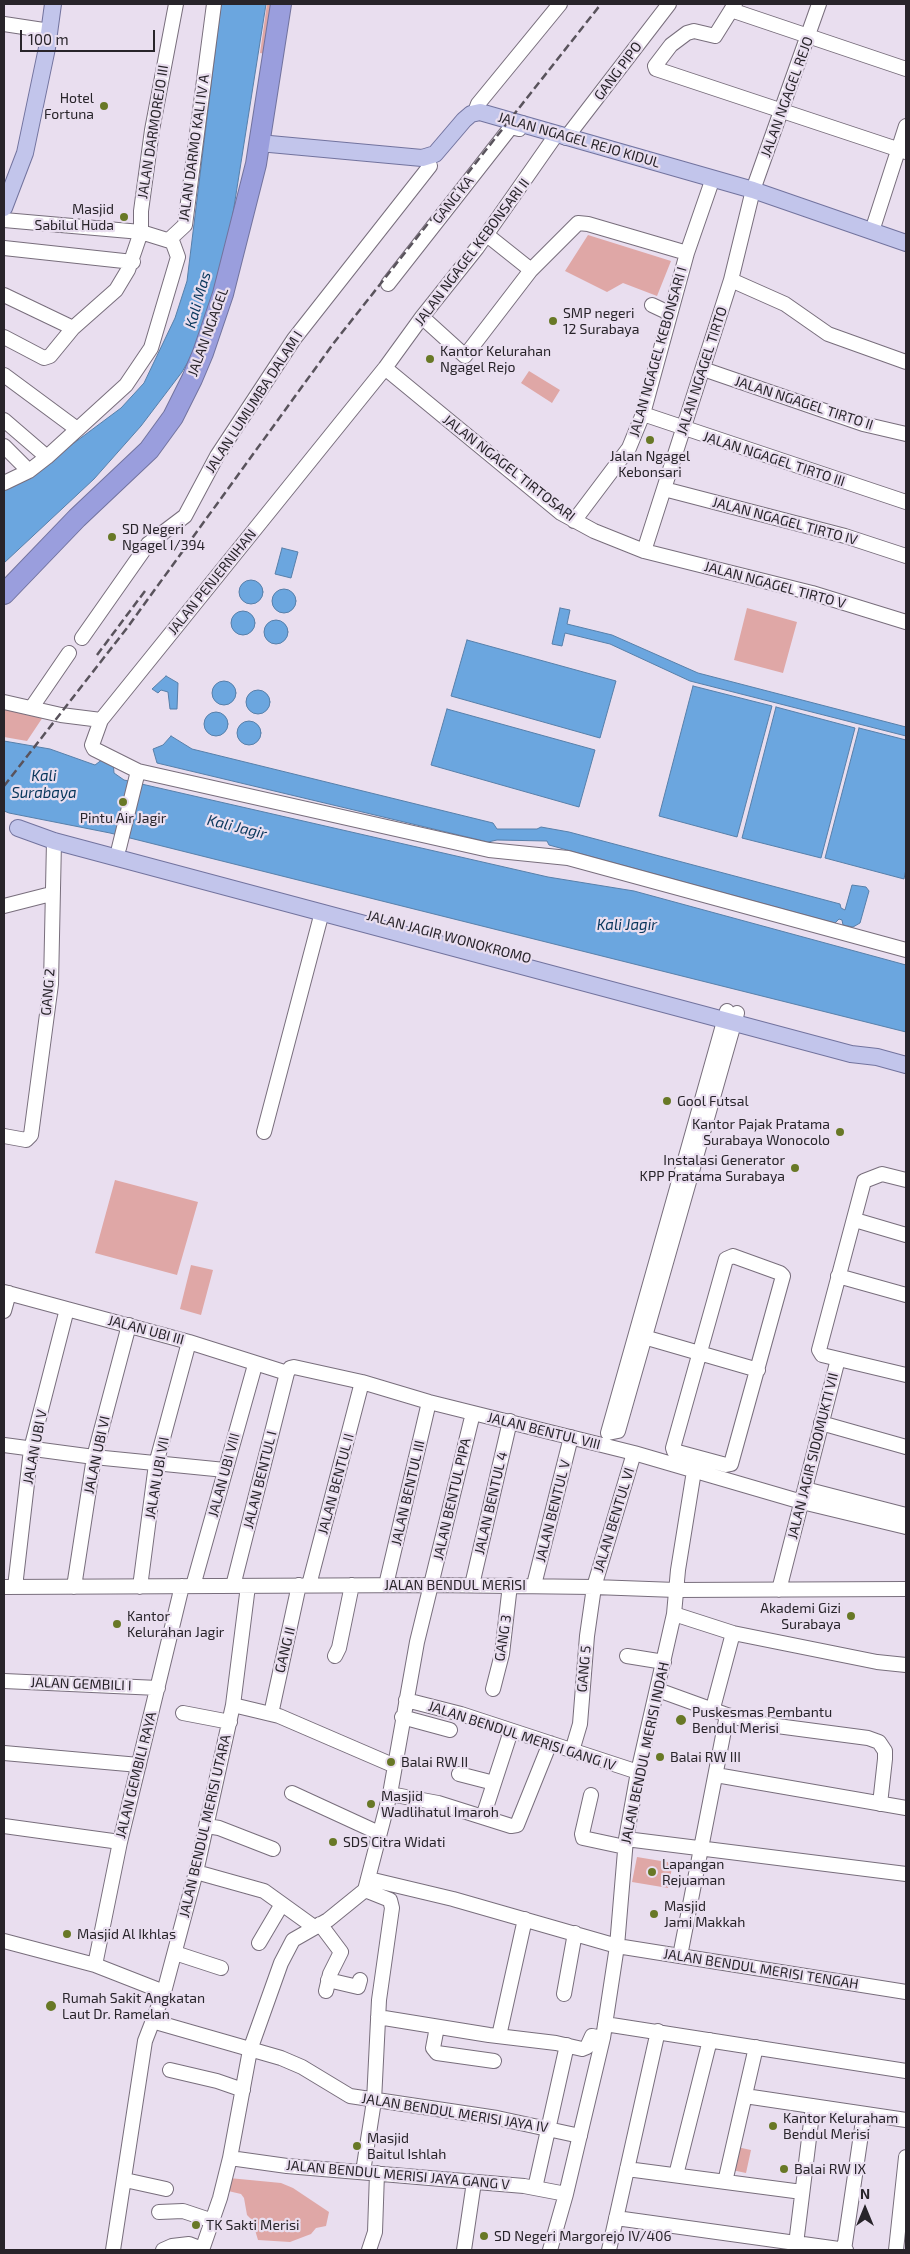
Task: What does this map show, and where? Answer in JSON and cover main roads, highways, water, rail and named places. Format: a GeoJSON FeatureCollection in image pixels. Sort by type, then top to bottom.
{"type":"FeatureCollection","features":[{"type":"Feature","properties":{"kind":"highway","name":"JALAN NGAGEL"},"geometry":{"type":"LineString","coordinates":[[4,594],[77,518],[149,450],[173,416],[203,353],[231,267],[259,143],[281,4]]}},
{"type":"Feature","properties":{"kind":"main road"},"geometry":{"type":"LineString","coordinates":[[4,208],[25,154],[50,31],[53,4]]}},
{"type":"Feature","properties":{"kind":"main road","name":"JALAN NGAGEL REJO KIDUL"},"geometry":{"type":"LineString","coordinates":[[259,143],[414,158],[431,162],[464,120],[476,112],[753,190],[906,243]]}},
{"type":"Feature","properties":{"kind":"main road","name":"JALAN JAGIR WONOKROMO"},"geometry":{"type":"LineString","coordinates":[[11,827],[54,841],[182,870],[731,1017],[853,1044],[878,1057],[906,1065]]}},
{"type":"Feature","properties":{"kind":"main road","name":"JALAN JAGIR WONOKROMO"},"geometry":{"type":"LineString","coordinates":[[11,827],[53,831],[121,843],[182,870],[322,912],[583,977]]}},
{"type":"Feature","properties":{"kind":"water","name":"Kali Mas"},"geometry":{"type":"Polygon","coordinates":[[[221,4],[266,4],[231,226],[203,336],[182,372],[141,426],[94,479],[4,563],[4,490],[23,481],[121,408],[144,383],[175,318],[187,281],[221,4]]]}},
{"type":"Feature","properties":{"kind":"water"},"geometry":{"type":"Polygon","coordinates":[[[282,548],[298,552],[291,578],[275,574],[282,548]]]}},
{"type":"Feature","properties":{"kind":"water"},"geometry":{"type":"Polygon","coordinates":[[[251,580],[260,583],[263,592],[260,601],[251,604],[242,601],[239,592],[242,583],[251,580]]]}},
{"type":"Feature","properties":{"kind":"water"},"geometry":{"type":"Polygon","coordinates":[[[284,589],[293,592],[296,601],[293,610],[284,613],[275,610],[272,601],[275,592],[284,589]]]}},
{"type":"Feature","properties":{"kind":"water"},"geometry":{"type":"Polygon","coordinates":[[[560,608],[570,610],[567,624],[612,635],[698,673],[906,727],[906,736],[690,681],[610,644],[565,633],[562,646],[552,644],[560,608]]]}},
{"type":"Feature","properties":{"kind":"water"},"geometry":{"type":"Polygon","coordinates":[[[243,611],[252,614],[255,623],[252,632],[243,635],[234,632],[231,623],[234,614],[243,611]]]}},
{"type":"Feature","properties":{"kind":"water"},"geometry":{"type":"Polygon","coordinates":[[[276,620],[285,623],[288,632],[285,641],[276,644],[267,641],[264,632],[267,623],[276,620]]]}},
{"type":"Feature","properties":{"kind":"water"},"geometry":{"type":"Polygon","coordinates":[[[467,640],[616,681],[600,738],[451,696],[467,640]]]}},
{"type":"Feature","properties":{"kind":"water"},"geometry":{"type":"Polygon","coordinates":[[[166,676],[178,683],[177,709],[170,709],[168,692],[161,690],[158,693],[152,689],[166,676]]]}},
{"type":"Feature","properties":{"kind":"water"},"geometry":{"type":"Polygon","coordinates":[[[224,681],[233,684],[236,693],[233,702],[224,705],[215,702],[212,693],[215,684],[224,681]]]}},
{"type":"Feature","properties":{"kind":"water"},"geometry":{"type":"Polygon","coordinates":[[[693,686],[772,706],[737,837],[659,816],[693,686]]]}},
{"type":"Feature","properties":{"kind":"water"},"geometry":{"type":"Polygon","coordinates":[[[258,690],[267,693],[270,702],[267,711],[258,714],[249,711],[246,702],[249,693],[258,690]]]}},
{"type":"Feature","properties":{"kind":"water"},"geometry":{"type":"Polygon","coordinates":[[[776,707],[855,728],[821,858],[742,838],[776,707]]]}},
{"type":"Feature","properties":{"kind":"water"},"geometry":{"type":"Polygon","coordinates":[[[447,709],[595,750],[579,807],[431,765],[447,709]]]}},
{"type":"Feature","properties":{"kind":"water"},"geometry":{"type":"Polygon","coordinates":[[[216,712],[225,715],[228,724],[225,733],[216,736],[207,733],[204,724],[207,715],[216,712]]]}},
{"type":"Feature","properties":{"kind":"water"},"geometry":{"type":"Polygon","coordinates":[[[249,721],[258,724],[261,733],[258,742],[249,745],[240,742],[237,733],[240,724],[249,721]]]}},
{"type":"Feature","properties":{"kind":"water"},"geometry":{"type":"Polygon","coordinates":[[[859,728],[906,740],[906,869],[904,879],[825,858],[859,728]]]}},
{"type":"Feature","properties":{"kind":"water"},"geometry":{"type":"Polygon","coordinates":[[[171,736],[192,749],[493,823],[497,829],[537,829],[541,827],[569,832],[840,904],[841,908],[845,910],[852,885],[866,887],[869,891],[860,923],[853,927],[843,925],[842,920],[839,919],[835,923],[549,845],[547,841],[497,840],[488,842],[157,763],[153,749],[163,745],[171,736]]]}},
{"type":"Feature","properties":{"kind":"water","name":"Kali Jagir"},"geometry":{"type":"Polygon","coordinates":[[[4,741],[50,749],[95,765],[103,759],[113,761],[114,773],[124,780],[548,877],[634,891],[906,965],[906,1032],[110,833],[9,813],[4,811],[4,741]]]}},
{"type":"Feature","properties":{"kind":"railway"},"geometry":{"type":"LineString","coordinates":[[4,786],[127,628],[333,344],[601,4]]}},
{"type":"Feature","properties":{"kind":"railway"},"geometry":{"type":"LineString","coordinates":[[97,655],[145,591]]}},
{"type":"Feature","properties":{"kind":"place","name":"Hotel Fortuna"},"geometry":{"type":"Point","coordinates":[104,106]}},
{"type":"Feature","properties":{"kind":"place","name":"Masjid Sabilul Huda"},"geometry":{"type":"Point","coordinates":[124,217]}},
{"type":"Feature","properties":{"kind":"place","name":"SMP negeri 12 Surabaya"},"geometry":{"type":"Point","coordinates":[553,321]}},
{"type":"Feature","properties":{"kind":"place","name":"Kantor Kelurahan Ngagel Rejo"},"geometry":{"type":"Point","coordinates":[430,359]}},
{"type":"Feature","properties":{"kind":"place","name":"Jalan Ngagel Kebonsari"},"geometry":{"type":"Point","coordinates":[650,440]}},
{"type":"Feature","properties":{"kind":"place","name":"SD Negeri Ngagel I/394"},"geometry":{"type":"Point","coordinates":[112,537]}},
{"type":"Feature","properties":{"kind":"place","name":"Pintu Air Jagir"},"geometry":{"type":"Point","coordinates":[123,802]}},
{"type":"Feature","properties":{"kind":"place","name":"Gool Futsal"},"geometry":{"type":"Point","coordinates":[667,1101]}},
{"type":"Feature","properties":{"kind":"place","name":"Kantor Pajak Pratama Surabaya Wonocolo"},"geometry":{"type":"Point","coordinates":[840,1132]}},
{"type":"Feature","properties":{"kind":"place","name":"Instalasi Generator KPP Pratama Surabaya"},"geometry":{"type":"Point","coordinates":[795,1168]}},
{"type":"Feature","properties":{"kind":"place","name":"Akademi Gizi Surabaya"},"geometry":{"type":"Point","coordinates":[851,1616]}},
{"type":"Feature","properties":{"kind":"place","name":"Kantor Kelurahan Jagir"},"geometry":{"type":"Point","coordinates":[117,1624]}},
{"type":"Feature","properties":{"kind":"place","name":"Puskesmas Pembantu Bendul Merisi"},"geometry":{"type":"Point","coordinates":[681,1720]}},
{"type":"Feature","properties":{"kind":"place","name":"Balai RW III"},"geometry":{"type":"Point","coordinates":[660,1757]}},
{"type":"Feature","properties":{"kind":"place","name":"Balai RW II"},"geometry":{"type":"Point","coordinates":[391,1762]}},
{"type":"Feature","properties":{"kind":"place","name":"Masjid Wadlihatul Imaroh"},"geometry":{"type":"Point","coordinates":[371,1804]}},
{"type":"Feature","properties":{"kind":"place","name":"SDS Citra Widati"},"geometry":{"type":"Point","coordinates":[333,1842]}},
{"type":"Feature","properties":{"kind":"place","name":"Lapangan Rejuaman"},"geometry":{"type":"Point","coordinates":[652,1872]}},
{"type":"Feature","properties":{"kind":"place","name":"Masjid Jami Makkah"},"geometry":{"type":"Point","coordinates":[654,1914]}},
{"type":"Feature","properties":{"kind":"place","name":"Masjid Al Ikhlas"},"geometry":{"type":"Point","coordinates":[67,1934]}},
{"type":"Feature","properties":{"kind":"place","name":"Rumah Sakit Angkatan Laut Dr. Ramelan"},"geometry":{"type":"Point","coordinates":[51,2006]}},
{"type":"Feature","properties":{"kind":"place","name":"Kantor Keluraham Bendul Merisi"},"geometry":{"type":"Point","coordinates":[773,2126]}},
{"type":"Feature","properties":{"kind":"place","name":"Masjid Baitul Ishlah"},"geometry":{"type":"Point","coordinates":[357,2146]}},
{"type":"Feature","properties":{"kind":"place","name":"Balai RW IX"},"geometry":{"type":"Point","coordinates":[784,2169]}},
{"type":"Feature","properties":{"kind":"place","name":"TK Sakti Merisi"},"geometry":{"type":"Point","coordinates":[196,2225]}},
{"type":"Feature","properties":{"kind":"place","name":"SD Negeri Margorejo IV/406"},"geometry":{"type":"Point","coordinates":[484,2236]}},
{"type":"Feature","properties":{"kind":"water label","name":"Kali Surabaya"},"geometry":{"type":"Point","coordinates":[44,784]}}]}
